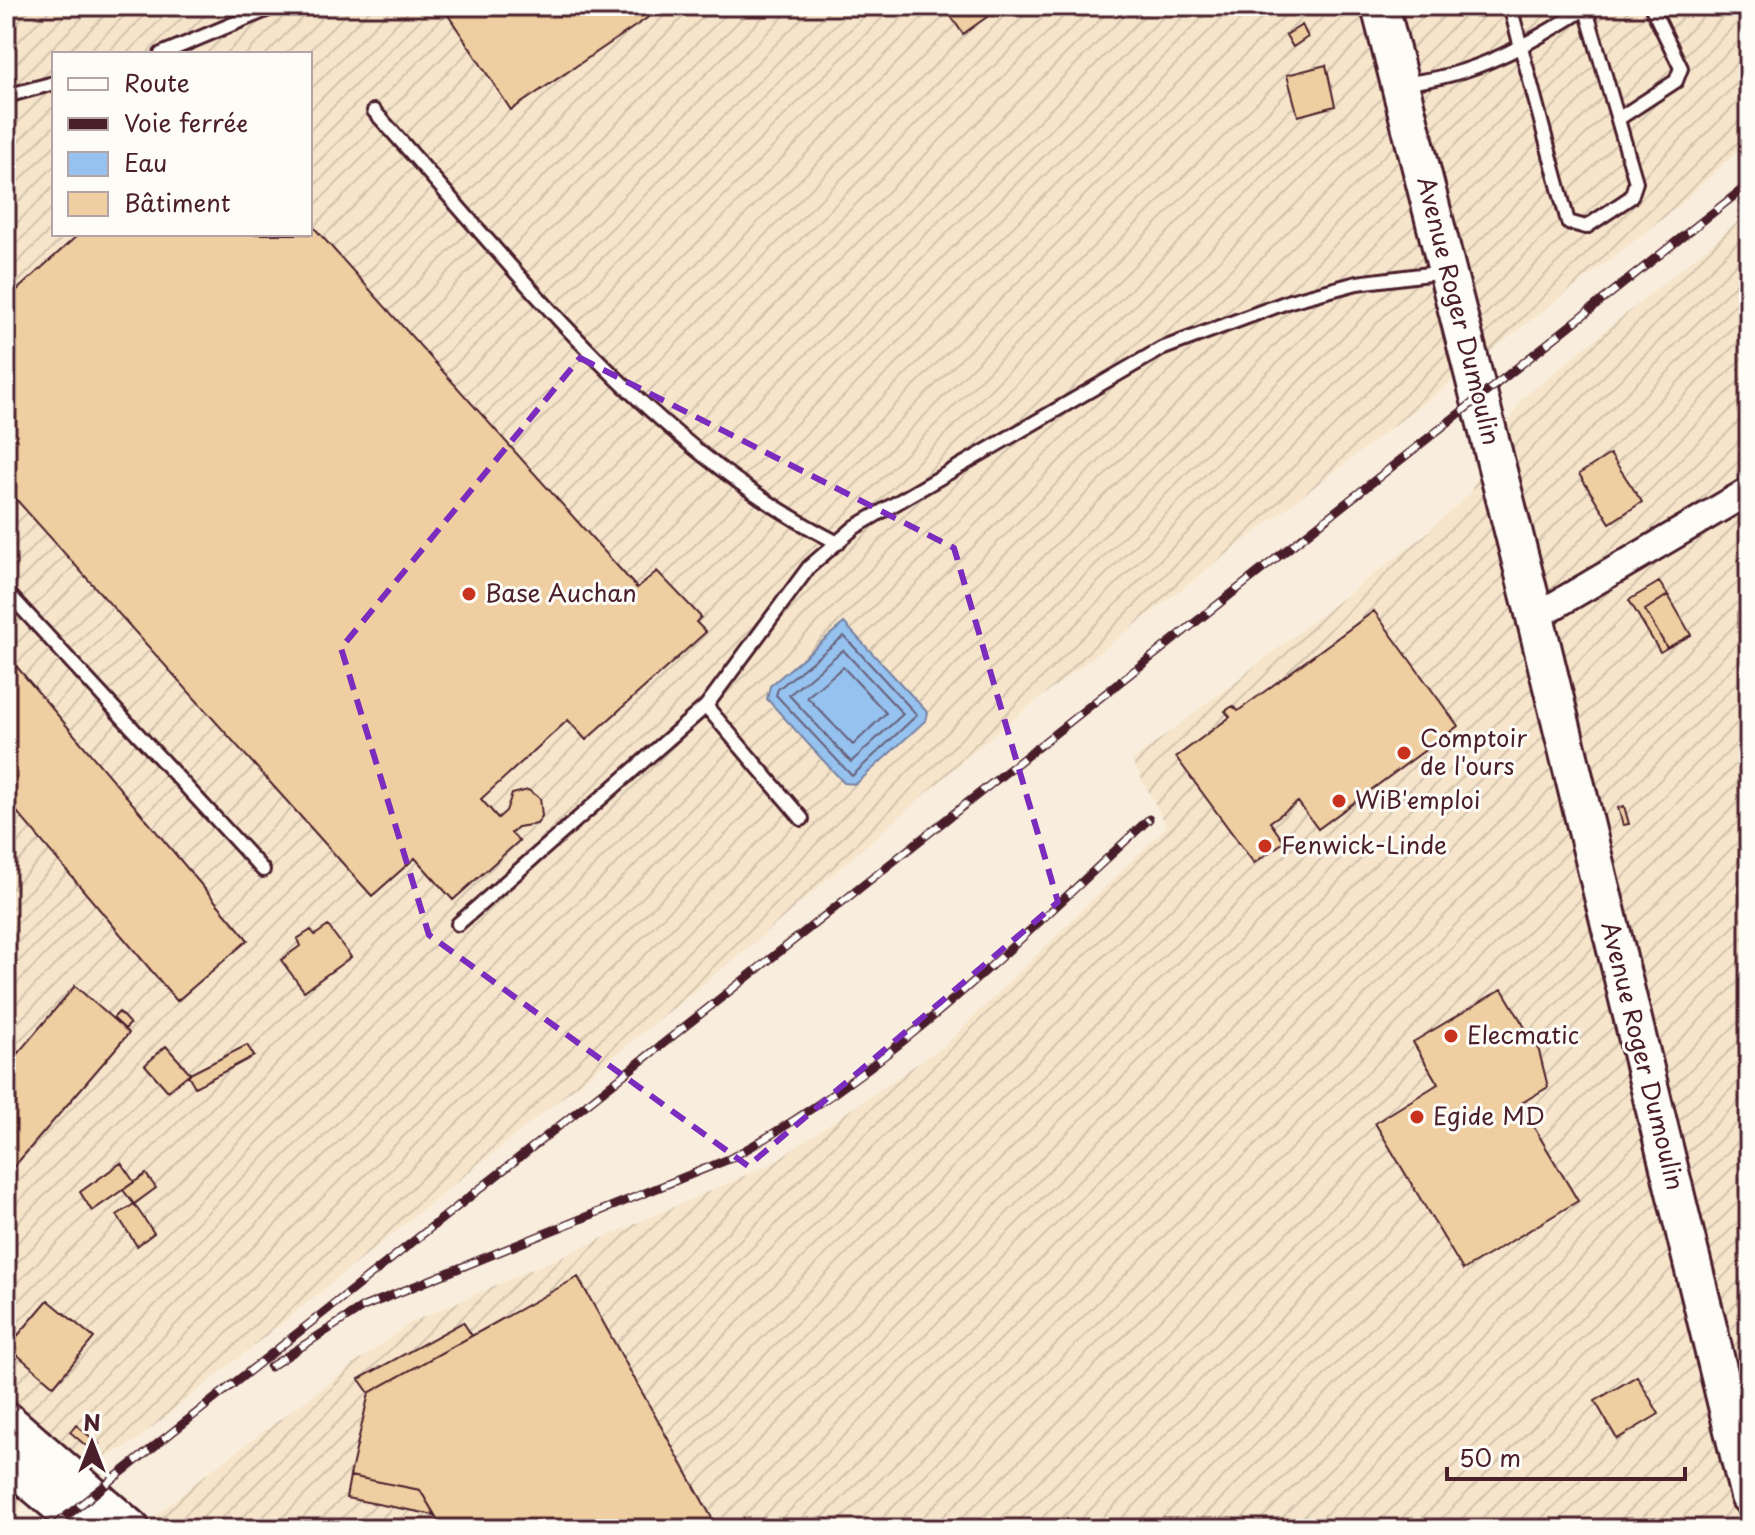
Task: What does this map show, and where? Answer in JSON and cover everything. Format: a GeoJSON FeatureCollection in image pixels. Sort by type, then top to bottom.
{"type":"FeatureCollection","features":[{"type":"Feature","properties":{"kind":"main road","name":"Avenue Roger Dumoulin"},"geometry":{"type":"LineString","coordinates":[[1380,6],[1535,617],[1749,1496]]}},
{"type":"Feature","properties":{"kind":"main road"},"geometry":{"type":"LineString","coordinates":[[6,1420],[131,1529]]}},
{"type":"Feature","properties":{"kind":"main road"},"geometry":{"type":"LineString","coordinates":[[6,1460],[87,1529]]}},
{"type":"Feature","properties":{"kind":"street"},"geometry":{"type":"LineString","coordinates":[[1535,617],[1749,491]]}},
{"type":"Feature","properties":{"kind":"lane"},"geometry":{"type":"LineString","coordinates":[[166,52],[276,6]]}},
{"type":"Feature","properties":{"kind":"lane"},"geometry":{"type":"LineString","coordinates":[[1400,83],[1422,82],[1522,48],[1587,7],[1636,182],[1631,197],[1586,227],[1568,222],[1522,48],[1510,6]]}},
{"type":"Feature","properties":{"kind":"lane"},"geometry":{"type":"LineString","coordinates":[[1618,119],[1676,81],[1681,68],[1651,6]]}},
{"type":"Feature","properties":{"kind":"lane"},"geometry":{"type":"LineString","coordinates":[[6,96],[52,84]]}},
{"type":"Feature","properties":{"kind":"lane"},"geometry":{"type":"LineString","coordinates":[[374,111],[628,393],[783,515],[838,543]]}},
{"type":"Feature","properties":{"kind":"lane"},"geometry":{"type":"LineString","coordinates":[[458,924],[706,706],[809,567],[855,527],[1161,349],[1290,301],[1357,283],[1448,272]]}},
{"type":"Feature","properties":{"kind":"lane"},"geometry":{"type":"LineString","coordinates":[[6,591],[263,870]]}},
{"type":"Feature","properties":{"kind":"lane"},"geometry":{"type":"LineString","coordinates":[[706,706],[802,819]]}},
{"type":"Feature","properties":{"kind":"highlighted area"},"geometry":{"type":"Polygon","coordinates":[[[580,358],[954,548],[1058,902],[748,1166],[429,935],[341,648],[580,358]]]}},
{"type":"Feature","properties":{"kind":"shaded area"},"geometry":{"type":"Polygon","coordinates":[[[6,6],[1749,6],[1749,141],[1669,214],[1002,727],[753,944],[135,1441],[20,1507],[19,1522],[6,1529],[6,6]]]}},
{"type":"Feature","properties":{"kind":"shaded area"},"geometry":{"type":"Polygon","coordinates":[[[1749,213],[1749,1529],[140,1529],[205,1475],[410,1323],[771,1164],[945,1045],[1167,826],[1132,761],[1431,530],[1469,494],[1522,399],[1749,213]]]}},
{"type":"Feature","properties":{"kind":"water"},"geometry":{"type":"Polygon","coordinates":[[[844,623],[928,713],[926,720],[856,784],[844,783],[767,699],[770,686],[844,623]]]}},
{"type":"Feature","properties":{"kind":"building"},"geometry":{"type":"Polygon","coordinates":[[[442,6],[665,6],[511,110],[442,6]]]}},
{"type":"Feature","properties":{"kind":"building"},"geometry":{"type":"Polygon","coordinates":[[[944,6],[986,6],[991,14],[963,34],[944,6]]]}},
{"type":"Feature","properties":{"kind":"building"},"geometry":{"type":"Polygon","coordinates":[[[1302,25],[1308,37],[1293,47],[1286,35],[1302,25]]]}},
{"type":"Feature","properties":{"kind":"building"},"geometry":{"type":"Polygon","coordinates":[[[1326,65],[1335,106],[1298,116],[1287,75],[1326,65]]]}},
{"type":"Feature","properties":{"kind":"building"},"geometry":{"type":"Polygon","coordinates":[[[312,225],[637,588],[657,571],[701,617],[696,622],[706,632],[586,740],[568,720],[481,799],[498,818],[506,811],[512,794],[528,790],[540,798],[542,816],[537,824],[518,827],[511,833],[519,841],[453,900],[415,858],[372,896],[6,488],[6,300],[77,236],[312,236],[312,225]]]}},
{"type":"Feature","properties":{"kind":"building"},"geometry":{"type":"Polygon","coordinates":[[[1610,454],[1642,502],[1610,523],[1579,474],[1610,454]]]}},
{"type":"Feature","properties":{"kind":"building"},"geometry":{"type":"Polygon","coordinates":[[[1659,582],[1668,595],[1645,610],[1667,648],[1660,652],[1629,600],[1659,582]]]}},
{"type":"Feature","properties":{"kind":"building"},"geometry":{"type":"Polygon","coordinates":[[[1668,595],[1691,635],[1667,648],[1645,610],[1668,595]]]}},
{"type":"Feature","properties":{"kind":"building"},"geometry":{"type":"Polygon","coordinates":[[[1374,611],[1458,726],[1318,829],[1298,802],[1270,822],[1284,842],[1254,863],[1176,757],[1230,717],[1225,711],[1233,706],[1238,711],[1374,611]]]}},
{"type":"Feature","properties":{"kind":"building"},"geometry":{"type":"Polygon","coordinates":[[[6,654],[248,940],[177,1001],[6,799],[6,654]]]}},
{"type":"Feature","properties":{"kind":"building"},"geometry":{"type":"Polygon","coordinates":[[[1624,806],[1629,824],[1623,825],[1618,808],[1624,806]]]}},
{"type":"Feature","properties":{"kind":"building"},"geometry":{"type":"Polygon","coordinates":[[[328,926],[351,957],[304,991],[281,960],[300,946],[297,939],[311,930],[315,935],[328,926]]]}},
{"type":"Feature","properties":{"kind":"building"},"geometry":{"type":"Polygon","coordinates":[[[75,986],[129,1033],[6,1176],[6,1067],[75,986]]]}},
{"type":"Feature","properties":{"kind":"building"},"geometry":{"type":"Polygon","coordinates":[[[1502,989],[1539,1051],[1548,1087],[1520,1104],[1578,1201],[1463,1270],[1375,1123],[1438,1084],[1413,1042],[1502,989]]]}},
{"type":"Feature","properties":{"kind":"building"},"geometry":{"type":"Polygon","coordinates":[[[119,1012],[130,1024],[125,1029],[113,1018],[119,1012]]]}},
{"type":"Feature","properties":{"kind":"building"},"geometry":{"type":"Polygon","coordinates":[[[247,1045],[254,1056],[195,1087],[188,1075],[247,1045]]]}},
{"type":"Feature","properties":{"kind":"building"},"geometry":{"type":"Polygon","coordinates":[[[166,1046],[190,1073],[168,1091],[145,1065],[166,1046]]]}},
{"type":"Feature","properties":{"kind":"building"},"geometry":{"type":"Polygon","coordinates":[[[121,1163],[134,1182],[92,1211],[80,1192],[121,1163]]]}},
{"type":"Feature","properties":{"kind":"building"},"geometry":{"type":"Polygon","coordinates":[[[146,1174],[156,1188],[134,1204],[123,1190],[146,1174]]]}},
{"type":"Feature","properties":{"kind":"building"},"geometry":{"type":"Polygon","coordinates":[[[134,1204],[154,1233],[137,1246],[117,1215],[134,1204]]]}},
{"type":"Feature","properties":{"kind":"building"},"geometry":{"type":"Polygon","coordinates":[[[578,1277],[718,1529],[443,1529],[420,1490],[350,1476],[369,1393],[578,1277]]]}},
{"type":"Feature","properties":{"kind":"building"},"geometry":{"type":"Polygon","coordinates":[[[48,1300],[94,1338],[54,1386],[8,1347],[48,1300]]]}},
{"type":"Feature","properties":{"kind":"building"},"geometry":{"type":"Polygon","coordinates":[[[463,1322],[472,1336],[369,1393],[359,1379],[463,1322]]]}},
{"type":"Feature","properties":{"kind":"building"},"geometry":{"type":"Polygon","coordinates":[[[1637,1376],[1659,1414],[1617,1439],[1595,1401],[1637,1376]]]}},
{"type":"Feature","properties":{"kind":"building"},"geometry":{"type":"Polygon","coordinates":[[[76,1425],[99,1444],[92,1451],[70,1432],[76,1425]]]}},
{"type":"Feature","properties":{"kind":"building"},"geometry":{"type":"Polygon","coordinates":[[[350,1476],[420,1490],[435,1515],[346,1498],[350,1476]]]}},
{"type":"Feature","properties":{"kind":"railway"},"geometry":{"type":"LineString","coordinates":[[50,1529],[1749,184]]}},
{"type":"Feature","properties":{"kind":"railway"},"geometry":{"type":"LineString","coordinates":[[270,1367],[363,1307],[729,1159],[788,1124],[844,1086],[950,1002],[1149,819]]}},
{"type":"Feature","properties":{"kind":"place","name":"Base Auchan"},"geometry":{"type":"Point","coordinates":[469,594]}},
{"type":"Feature","properties":{"kind":"place","name":"Comptoir de l'ours"},"geometry":{"type":"Point","coordinates":[1404,753]}},
{"type":"Feature","properties":{"kind":"place","name":"WiB'emploi"},"geometry":{"type":"Point","coordinates":[1339,801]}},
{"type":"Feature","properties":{"kind":"place","name":"Fenwick-Linde"},"geometry":{"type":"Point","coordinates":[1265,846]}},
{"type":"Feature","properties":{"kind":"place","name":"Elecmatic"},"geometry":{"type":"Point","coordinates":[1451,1036]}},
{"type":"Feature","properties":{"kind":"place","name":"Egide MD"},"geometry":{"type":"Point","coordinates":[1417,1117]}}]}
